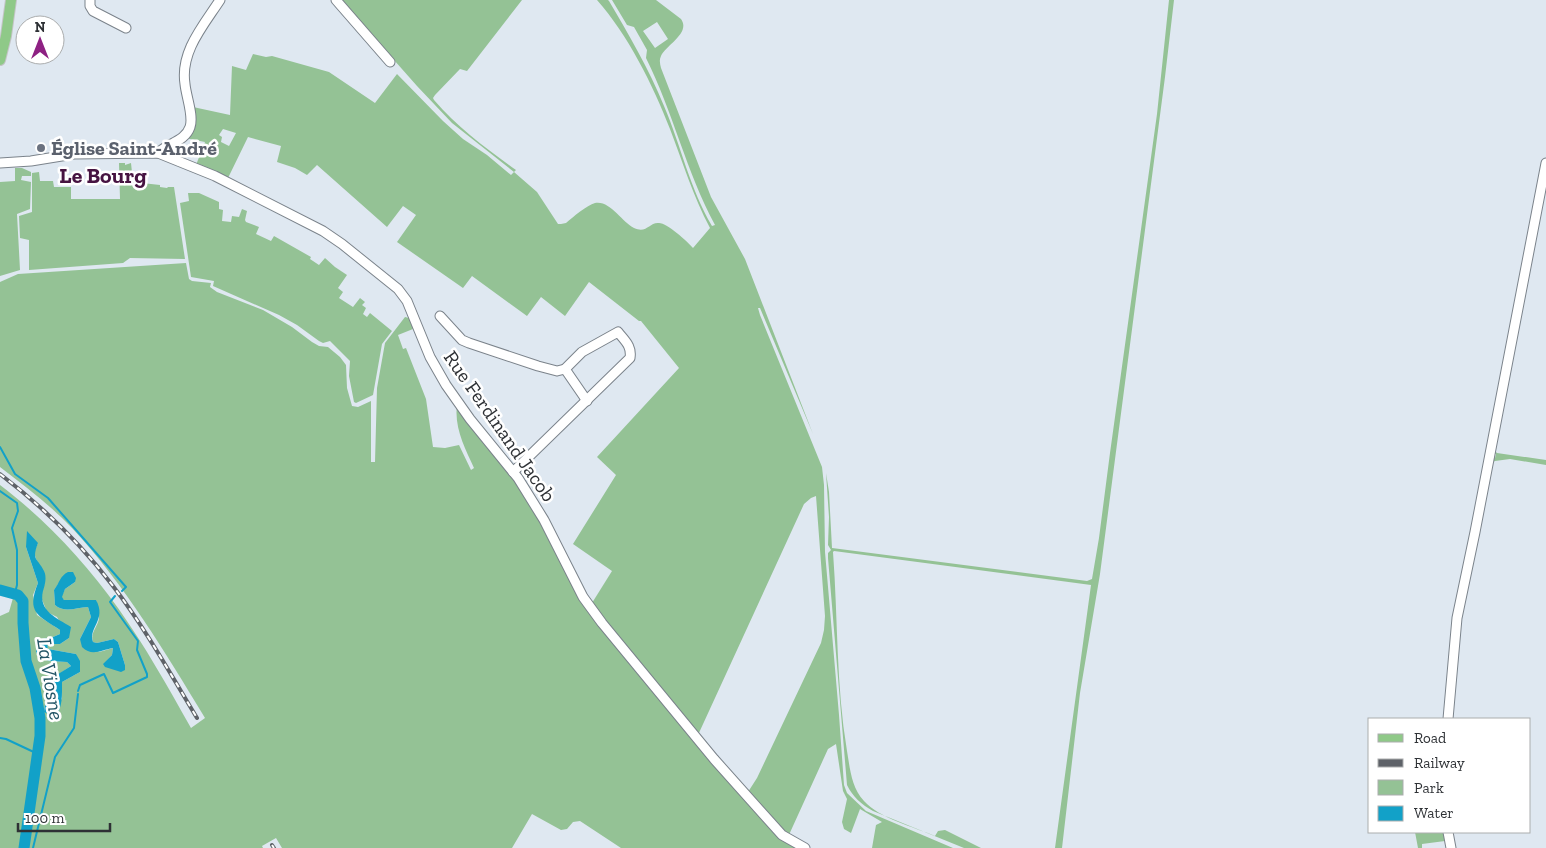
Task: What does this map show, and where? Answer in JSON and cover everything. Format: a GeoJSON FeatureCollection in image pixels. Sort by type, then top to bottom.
{"type":"FeatureCollection","features":[{"type":"Feature","properties":{"kind":"main road"},"geometry":{"type":"LineString","coordinates":[[0,60],[6,36],[11,0]]}},
{"type":"Feature","properties":{"kind":"street"},"geometry":{"type":"LineString","coordinates":[[90,0],[92,11],[126,28]]}},
{"type":"Feature","properties":{"kind":"street"},"geometry":{"type":"LineString","coordinates":[[158,154],[182,138],[190,127],[190,114],[184,82],[186,59],[191,46],[220,0]]}},
{"type":"Feature","properties":{"kind":"street"},"geometry":{"type":"LineString","coordinates":[[336,0],[390,62]]}},
{"type":"Feature","properties":{"kind":"street","name":"Rue Ferdinand Jacob"},"geometry":{"type":"LineString","coordinates":[[0,163],[31,161],[74,154],[158,154],[215,176],[323,231],[398,289],[406,301],[430,357],[446,385],[470,419],[514,472],[544,520],[583,597],[602,623],[714,759],[782,835],[805,848]]}},
{"type":"Feature","properties":{"kind":"street"},"geometry":{"type":"LineString","coordinates":[[1448,718],[1457,618],[1546,162]]}},
{"type":"Feature","properties":{"kind":"street"},"geometry":{"type":"LineString","coordinates":[[440,316],[462,340],[557,371],[565,369],[582,352],[618,332],[629,345],[631,351],[630,358],[514,472]]}},
{"type":"Feature","properties":{"kind":"street"},"geometry":{"type":"LineString","coordinates":[[565,369],[587,401]]}},
{"type":"Feature","properties":{"kind":"street"},"geometry":{"type":"LineString","coordinates":[[1448,833],[1451,848]]}},
{"type":"Feature","properties":{"kind":"green space"},"geometry":{"type":"Polygon","coordinates":[[[341,0],[522,0],[467,71],[460,69],[433,98],[463,129],[516,170],[514,172],[452,123],[341,0]]]}},
{"type":"Feature","properties":{"kind":"green space"},"geometry":{"type":"Polygon","coordinates":[[[597,0],[609,1],[645,65],[670,121],[704,212],[712,226],[715,225],[696,184],[656,78],[646,58],[647,50],[634,27],[627,25],[612,0],[656,0],[681,19],[683,29],[677,39],[661,56],[661,68],[711,197],[745,259],[813,434],[760,308],[758,308],[760,315],[822,467],[825,552],[844,785],[847,793],[866,811],[953,848],[872,848],[876,825],[882,822],[860,809],[851,833],[844,829],[842,822],[847,799],[843,791],[836,744],[828,749],[788,837],[798,848],[621,848],[580,821],[573,822],[567,829],[561,830],[532,814],[512,848],[282,848],[276,838],[262,846],[263,848],[0,848],[0,616],[9,612],[15,591],[0,588],[0,485],[33,512],[64,542],[105,591],[147,652],[191,728],[205,718],[175,668],[110,572],[55,511],[0,467],[0,282],[18,274],[186,263],[189,279],[192,281],[211,283],[210,287],[217,292],[263,310],[319,346],[328,347],[340,357],[346,365],[347,388],[352,406],[358,407],[371,401],[371,462],[375,462],[377,388],[385,343],[405,317],[409,318],[413,329],[398,335],[403,349],[406,348],[426,399],[433,447],[445,448],[459,445],[471,470],[474,468],[459,430],[456,413],[457,405],[528,499],[579,593],[584,589],[592,603],[612,571],[573,544],[616,475],[597,457],[679,368],[641,321],[589,282],[565,316],[541,297],[527,316],[472,276],[463,288],[397,242],[416,215],[403,206],[387,227],[317,165],[307,175],[295,168],[277,162],[281,146],[248,137],[228,178],[196,165],[205,142],[185,138],[193,107],[230,115],[232,66],[246,70],[253,54],[266,57],[272,56],[329,72],[375,103],[397,74],[463,139],[487,155],[511,175],[514,172],[537,192],[558,224],[566,223],[592,204],[600,203],[611,208],[634,228],[642,230],[656,223],[663,224],[677,233],[693,248],[710,228],[693,192],[670,129],[648,78],[619,29],[597,0]],[[657,22],[643,31],[655,48],[668,39],[657,22]],[[223,129],[219,135],[222,137],[221,142],[229,146],[236,133],[223,129]],[[816,496],[804,504],[698,735],[748,792],[757,778],[821,643],[824,630],[825,616],[816,496]],[[38,543],[26,547],[38,583],[33,595],[37,615],[60,630],[60,634],[37,640],[49,661],[67,662],[71,666],[57,676],[50,684],[44,712],[62,699],[62,682],[80,672],[76,654],[48,649],[46,644],[60,644],[69,638],[57,617],[47,612],[41,597],[45,581],[44,572],[37,562],[34,552],[38,543]],[[75,582],[59,583],[54,590],[55,605],[67,610],[88,607],[91,617],[80,639],[99,652],[113,648],[112,655],[104,664],[125,665],[118,642],[114,639],[97,643],[93,642],[93,632],[99,618],[96,600],[64,600],[61,597],[65,589],[75,582]]]}},
{"type":"Feature","properties":{"kind":"green space"},"geometry":{"type":"Polygon","coordinates":[[[1169,0],[1174,0],[1100,574],[1080,693],[1062,848],[1055,848],[1091,585],[834,551],[839,677],[843,726],[850,771],[860,796],[870,807],[885,816],[861,803],[847,785],[828,558],[828,553],[831,550],[828,545],[829,517],[826,473],[832,548],[1087,581],[1092,579],[1157,114],[1169,0]]]}},
{"type":"Feature","properties":{"kind":"green space"},"geometry":{"type":"Polygon","coordinates":[[[119,163],[125,163],[125,165],[131,163],[133,182],[160,185],[160,187],[167,188],[174,187],[185,259],[130,258],[123,263],[29,270],[29,240],[20,238],[19,216],[32,212],[32,173],[39,172],[40,181],[53,181],[54,187],[71,187],[71,199],[120,199],[119,163]]]}},
{"type":"Feature","properties":{"kind":"green space"},"geometry":{"type":"Polygon","coordinates":[[[15,168],[22,168],[31,172],[31,176],[22,176],[21,180],[31,182],[30,209],[17,214],[20,270],[0,276],[0,182],[15,181],[15,168]]]}},
{"type":"Feature","properties":{"kind":"green space"},"geometry":{"type":"Polygon","coordinates":[[[1546,173],[1545,190],[1494,450],[1497,453],[1546,460],[1546,465],[1510,459],[1493,462],[1460,615],[1450,718],[1459,613],[1489,464],[1496,454],[1492,452],[1546,173]]]}},
{"type":"Feature","properties":{"kind":"green space"},"geometry":{"type":"Polygon","coordinates":[[[188,193],[199,193],[219,202],[219,209],[223,210],[222,221],[231,222],[232,216],[239,217],[242,209],[247,211],[246,222],[259,227],[256,234],[271,241],[274,236],[311,257],[310,259],[319,265],[325,258],[347,275],[338,288],[343,292],[339,298],[353,307],[360,298],[365,302],[362,305],[366,308],[363,314],[367,317],[370,313],[392,331],[382,344],[373,395],[356,403],[354,402],[349,376],[350,361],[330,341],[323,343],[319,341],[279,315],[213,286],[214,281],[191,277],[180,203],[189,201],[188,193]]]}},
{"type":"Feature","properties":{"kind":"green space"},"geometry":{"type":"Polygon","coordinates":[[[885,816],[922,831],[897,822],[885,816]]]}},
{"type":"Feature","properties":{"kind":"green space"},"geometry":{"type":"Polygon","coordinates":[[[945,830],[981,848],[964,848],[922,831],[935,836],[938,831],[945,830]]]}},
{"type":"Feature","properties":{"kind":"green space"},"geometry":{"type":"Polygon","coordinates":[[[1415,833],[1446,833],[1445,841],[1422,844],[1422,848],[1418,848],[1415,833]]]}},
{"type":"Feature","properties":{"kind":"water"},"geometry":{"type":"Polygon","coordinates":[[[27,531],[38,543],[35,556],[45,573],[43,604],[50,613],[71,627],[69,638],[60,644],[47,644],[48,649],[76,654],[80,661],[80,672],[62,682],[61,705],[55,717],[44,712],[47,690],[55,676],[71,666],[67,662],[49,661],[38,656],[36,652],[37,640],[60,634],[60,630],[40,616],[34,607],[33,601],[38,583],[26,547],[27,531]]]}},
{"type":"Feature","properties":{"kind":"water"},"geometry":{"type":"Polygon","coordinates":[[[68,572],[73,572],[76,578],[75,582],[65,589],[62,597],[64,600],[96,600],[99,607],[99,618],[93,632],[93,642],[97,643],[114,639],[118,642],[125,670],[121,672],[105,667],[103,664],[112,655],[113,648],[89,652],[82,647],[80,639],[91,617],[88,607],[67,610],[55,605],[54,590],[62,577],[68,572]]]}},
{"type":"Feature","properties":{"kind":"waterway"},"geometry":{"type":"LineString","coordinates":[[0,447],[15,474],[48,498],[126,587],[122,591]]}},
{"type":"Feature","properties":{"kind":"waterway"},"geometry":{"type":"LineString","coordinates":[[0,491],[17,503],[18,511],[12,528],[17,550],[17,585],[15,593]]}},
{"type":"Feature","properties":{"kind":"waterway","name":"La Viosne"},"geometry":{"type":"LineString","coordinates":[[0,590],[18,595],[23,601],[26,661],[35,688],[40,718],[40,736],[24,848]]}},
{"type":"Feature","properties":{"kind":"waterway"},"geometry":{"type":"LineString","coordinates":[[78,691],[80,685],[104,674],[113,693],[147,677],[137,650],[138,641],[110,602],[115,596]]}},
{"type":"Feature","properties":{"kind":"waterway"},"geometry":{"type":"LineString","coordinates":[[33,848],[55,757],[74,728],[78,694]]}},
{"type":"Feature","properties":{"kind":"waterway"},"geometry":{"type":"LineString","coordinates":[[0,738],[38,754]]}},
{"type":"Feature","properties":{"kind":"railway"},"geometry":{"type":"LineString","coordinates":[[0,474],[60,526],[101,570],[147,634],[197,718]]}},
{"type":"Feature","properties":{"kind":"place","name":"Église Saint-André"},"geometry":{"type":"Point","coordinates":[41,148]}},
{"type":"Feature","properties":{"kind":"district","name":"Le Bourg"},"geometry":{"type":"Point","coordinates":[103,175]}}]}
